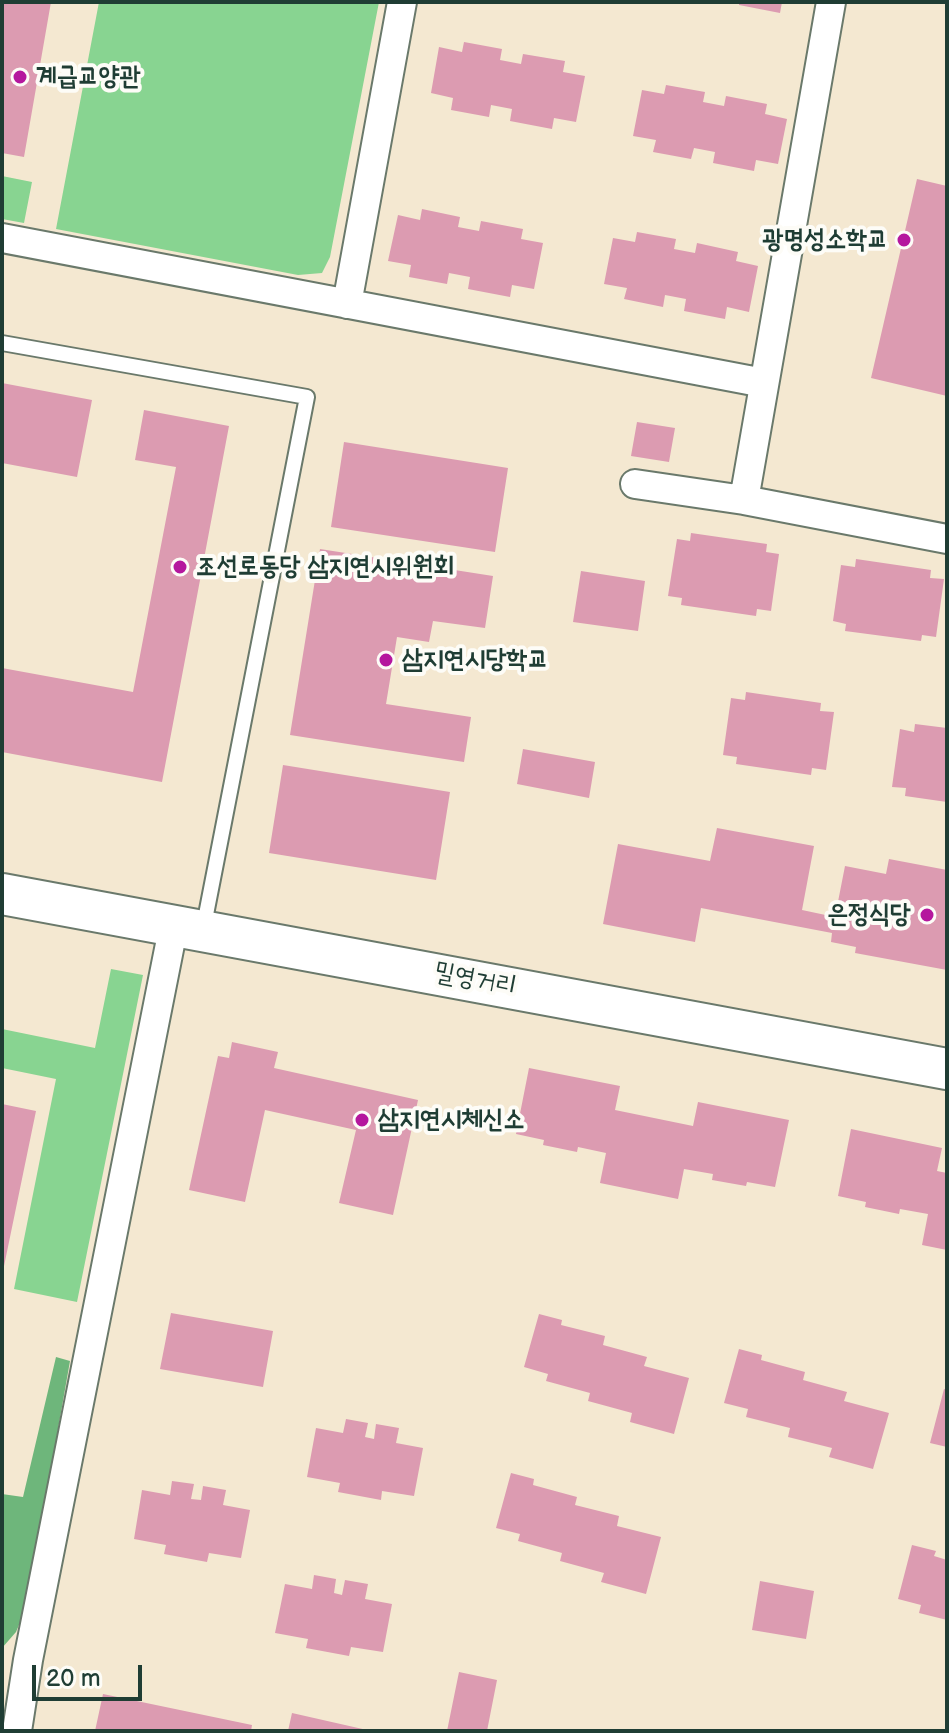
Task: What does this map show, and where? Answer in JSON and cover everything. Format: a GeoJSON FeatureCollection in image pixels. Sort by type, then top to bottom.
{"type":"FeatureCollection","features":[{"type":"Feature","properties":{"kind":"main road","name":"밀영거리"},"geometry":{"type":"LineString","coordinates":[[2,894],[947,1069]]}},
{"type":"Feature","properties":{"kind":"street"},"geometry":{"type":"LineString","coordinates":[[347,304],[402,2]]}},
{"type":"Feature","properties":{"kind":"street"},"geometry":{"type":"LineString","coordinates":[[744,500],[831,2]]}},
{"type":"Feature","properties":{"kind":"street"},"geometry":{"type":"LineString","coordinates":[[2,238],[764,383]]}},
{"type":"Feature","properties":{"kind":"street"},"geometry":{"type":"LineString","coordinates":[[635,484],[744,500],[947,539]]}},
{"type":"Feature","properties":{"kind":"street"},"geometry":{"type":"LineString","coordinates":[[17,1731],[28,1660],[188,927]]}},
{"type":"Feature","properties":{"kind":"lane"},"geometry":{"type":"LineString","coordinates":[[2,343],[307,397],[188,927]]}},
{"type":"Feature","properties":{"kind":"green space"},"geometry":{"type":"Polygon","coordinates":[[[99,2],[379,2],[330,257],[322,273],[298,275],[56,229],[99,2]]]}},
{"type":"Feature","properties":{"kind":"green space"},"geometry":{"type":"Polygon","coordinates":[[[2,176],[32,182],[24,223],[2,219],[2,176]]]}},
{"type":"Feature","properties":{"kind":"green space"},"geometry":{"type":"Polygon","coordinates":[[[111,969],[143,975],[77,1302],[14,1289],[56,1079],[2,1068],[2,1029],[95,1048],[111,969]]]}},
{"type":"Feature","properties":{"kind":"green space"},"geometry":{"type":"Polygon","coordinates":[[[56,1357],[70,1361],[27,1606],[16,1632],[2,1648],[2,1494],[23,1497],[56,1357]]]}},
{"type":"Feature","properties":{"kind":"building","name":"계급교양관"},"geometry":{"type":"Polygon","coordinates":[[[2,2],[51,2],[24,157],[2,153],[2,2]]]}},
{"type":"Feature","properties":{"kind":"building"},"geometry":{"type":"Polygon","coordinates":[[[739,2],[782,2],[780,13],[739,5],[739,2]]]}},
{"type":"Feature","properties":{"kind":"building"},"geometry":{"type":"Polygon","coordinates":[[[464,42],[502,49],[500,60],[521,64],[523,54],[565,61],[563,72],[585,76],[576,122],[554,118],[552,129],[510,121],[512,109],[491,105],[489,117],[451,110],[453,98],[431,93],[439,47],[462,52],[464,42]]]}},
{"type":"Feature","properties":{"kind":"building"},"geometry":{"type":"Polygon","coordinates":[[[666,85],[705,92],[703,102],[724,106],[726,96],[767,104],[765,114],[787,119],[778,164],[756,160],[754,171],[713,163],[715,152],[694,148],[691,159],[653,152],[656,140],[633,136],[642,90],[664,94],[666,85]]]}},
{"type":"Feature","properties":{"kind":"building"},"geometry":{"type":"Polygon","coordinates":[[[917,179],[947,186],[947,396],[871,378],[917,179]]]}},
{"type":"Feature","properties":{"kind":"building"},"geometry":{"type":"Polygon","coordinates":[[[422,209],[460,217],[458,227],[479,231],[481,221],[523,229],[521,239],[543,243],[534,289],[512,285],[510,297],[468,289],[470,277],[449,273],[447,284],[409,277],[411,265],[388,261],[398,215],[420,220],[422,209]]]}},
{"type":"Feature","properties":{"kind":"building"},"geometry":{"type":"Polygon","coordinates":[[[637,232],[676,239],[674,249],[695,253],[697,243],[738,252],[736,261],[758,266],[749,312],[727,307],[725,319],[684,311],[686,299],[665,295],[663,307],[624,299],[627,288],[604,284],[613,238],[635,242],[637,232]]]}},
{"type":"Feature","properties":{"kind":"building"},"geometry":{"type":"Polygon","coordinates":[[[2,383],[92,400],[77,477],[2,463],[2,383]]]}},
{"type":"Feature","properties":{"kind":"building","name":"조선로동당 삼지연시위원회"},"geometry":{"type":"Polygon","coordinates":[[[144,410],[229,426],[162,782],[2,752],[2,668],[133,692],[176,467],[135,460],[144,410]]]}},
{"type":"Feature","properties":{"kind":"building"},"geometry":{"type":"Polygon","coordinates":[[[637,422],[675,428],[669,462],[631,456],[637,422]]]}},
{"type":"Feature","properties":{"kind":"building"},"geometry":{"type":"Polygon","coordinates":[[[344,442],[508,468],[495,552],[331,527],[344,442]]]}},
{"type":"Feature","properties":{"kind":"building"},"geometry":{"type":"Polygon","coordinates":[[[691,533],[767,544],[766,552],[779,554],[771,611],[757,609],[756,616],[681,605],[682,598],[668,596],[677,539],[690,541],[691,533]]]}},
{"type":"Feature","properties":{"kind":"building"},"geometry":{"type":"Polygon","coordinates":[[[320,549],[493,576],[485,628],[433,621],[429,642],[397,637],[386,704],[471,717],[464,762],[290,735],[320,549]]]}},
{"type":"Feature","properties":{"kind":"building"},"geometry":{"type":"Polygon","coordinates":[[[856,559],[931,570],[930,578],[944,579],[936,637],[922,635],[921,641],[845,631],[846,624],[833,621],[841,565],[855,567],[856,559]]]}},
{"type":"Feature","properties":{"kind":"building"},"geometry":{"type":"Polygon","coordinates":[[[581,571],[645,581],[638,631],[573,622],[581,571]]]}},
{"type":"Feature","properties":{"kind":"building"},"geometry":{"type":"Polygon","coordinates":[[[746,692],[821,703],[820,711],[834,712],[826,770],[812,768],[811,775],[736,764],[737,757],[723,755],[731,698],[745,700],[746,692]]]}},
{"type":"Feature","properties":{"kind":"building"},"geometry":{"type":"Polygon","coordinates":[[[915,724],[947,728],[947,802],[905,796],[906,788],[892,787],[900,729],[914,732],[915,724]]]}},
{"type":"Feature","properties":{"kind":"building"},"geometry":{"type":"Polygon","coordinates":[[[523,749],[595,762],[589,798],[517,784],[523,749]]]}},
{"type":"Feature","properties":{"kind":"building"},"geometry":{"type":"Polygon","coordinates":[[[283,765],[450,792],[436,880],[269,853],[283,765]]]}},
{"type":"Feature","properties":{"kind":"building"},"geometry":{"type":"Polygon","coordinates":[[[717,828],[814,846],[802,910],[835,917],[845,866],[886,874],[889,859],[947,870],[947,970],[855,953],[856,947],[831,942],[832,933],[701,908],[695,942],[603,924],[618,844],[710,861],[717,828]]]}},
{"type":"Feature","properties":{"kind":"building","name":"삼지연시체신소"},"geometry":{"type":"Polygon","coordinates":[[[232,1042],[278,1052],[274,1068],[418,1100],[393,1215],[339,1203],[356,1130],[265,1110],[245,1202],[189,1190],[218,1056],[229,1058],[232,1042]]]}},
{"type":"Feature","properties":{"kind":"building"},"geometry":{"type":"Polygon","coordinates":[[[529,1068],[620,1086],[615,1110],[693,1126],[698,1102],[789,1120],[775,1187],[712,1180],[713,1174],[684,1169],[678,1199],[600,1183],[606,1153],[578,1147],[577,1152],[543,1145],[544,1140],[516,1134],[529,1068]]]}},
{"type":"Feature","properties":{"kind":"building"},"geometry":{"type":"Polygon","coordinates":[[[2,1104],[36,1111],[3,1271],[2,1271],[2,1104]]]}},
{"type":"Feature","properties":{"kind":"building"},"geometry":{"type":"Polygon","coordinates":[[[851,1129],[942,1148],[937,1171],[947,1173],[947,1250],[922,1245],[928,1214],[900,1209],[899,1214],[865,1207],[866,1202],[838,1196],[851,1129]]]}},
{"type":"Feature","properties":{"kind":"building"},"geometry":{"type":"Polygon","coordinates":[[[171,1313],[273,1331],[263,1387],[160,1369],[171,1313]]]}},
{"type":"Feature","properties":{"kind":"building"},"geometry":{"type":"Polygon","coordinates":[[[539,1314],[562,1320],[561,1325],[605,1336],[603,1345],[647,1357],[644,1366],[689,1378],[674,1434],[630,1422],[632,1413],[588,1401],[590,1393],[546,1381],[548,1374],[524,1367],[539,1314]]]}},
{"type":"Feature","properties":{"kind":"building"},"geometry":{"type":"Polygon","coordinates":[[[739,1349],[762,1355],[761,1360],[805,1372],[803,1380],[847,1392],[844,1401],[889,1413],[873,1469],[829,1457],[832,1448],[788,1437],[790,1428],[746,1417],[748,1409],[724,1403],[739,1349]]]}},
{"type":"Feature","properties":{"kind":"building"},"geometry":{"type":"Polygon","coordinates":[[[944,1389],[947,1390],[947,1447],[930,1443],[944,1389]]]}},
{"type":"Feature","properties":{"kind":"building"},"geometry":{"type":"Polygon","coordinates":[[[346,1419],[368,1423],[365,1437],[374,1439],[376,1424],[399,1428],[396,1443],[423,1448],[414,1496],[382,1491],[381,1500],[338,1492],[340,1483],[307,1477],[316,1428],[343,1433],[346,1419]]]}},
{"type":"Feature","properties":{"kind":"building"},"geometry":{"type":"Polygon","coordinates":[[[511,1473],[534,1479],[533,1485],[577,1497],[575,1505],[619,1516],[617,1526],[661,1537],[646,1594],[601,1582],[604,1573],[560,1561],[562,1553],[518,1541],[520,1534],[496,1528],[511,1473]]]}},
{"type":"Feature","properties":{"kind":"building"},"geometry":{"type":"Polygon","coordinates":[[[172,1481],[194,1484],[191,1499],[201,1500],[203,1486],[226,1490],[223,1505],[250,1510],[241,1558],[209,1553],[207,1562],[164,1554],[166,1545],[134,1539],[142,1490],[170,1495],[172,1481]]]}},
{"type":"Feature","properties":{"kind":"building"},"geometry":{"type":"Polygon","coordinates":[[[912,1545],[936,1551],[934,1556],[947,1560],[947,1620],[919,1613],[921,1605],[898,1599],[912,1545]]]}},
{"type":"Feature","properties":{"kind":"building"},"geometry":{"type":"Polygon","coordinates":[[[314,1575],[336,1579],[334,1593],[342,1595],[345,1580],[368,1584],[365,1599],[392,1604],[383,1652],[351,1647],[349,1656],[306,1648],[308,1639],[275,1633],[285,1584],[312,1589],[314,1575]]]}},
{"type":"Feature","properties":{"kind":"building"},"geometry":{"type":"Polygon","coordinates":[[[760,1581],[814,1591],[806,1639],[752,1630],[760,1581]]]}},
{"type":"Feature","properties":{"kind":"building"},"geometry":{"type":"Polygon","coordinates":[[[459,1672],[497,1680],[487,1731],[447,1731],[459,1672]]]}},
{"type":"Feature","properties":{"kind":"building"},"geometry":{"type":"Polygon","coordinates":[[[103,1694],[252,1725],[251,1731],[95,1731],[103,1694]]]}},
{"type":"Feature","properties":{"kind":"building"},"geometry":{"type":"Polygon","coordinates":[[[292,1713],[367,1730],[367,1731],[288,1731],[292,1713]]]}},
{"type":"Feature","properties":{"kind":"place","name":"계급교양관"},"geometry":{"type":"Point","coordinates":[20,77]}},
{"type":"Feature","properties":{"kind":"place","name":"광명성소학교"},"geometry":{"type":"Point","coordinates":[904,240]}},
{"type":"Feature","properties":{"kind":"place","name":"조선로동당 삼지연시위원회"},"geometry":{"type":"Point","coordinates":[180,567]}},
{"type":"Feature","properties":{"kind":"place","name":"삼지연시당학교"},"geometry":{"type":"Point","coordinates":[386,660]}},
{"type":"Feature","properties":{"kind":"place","name":"은정식당"},"geometry":{"type":"Point","coordinates":[927,915]}},
{"type":"Feature","properties":{"kind":"place","name":"삼지연시체신소"},"geometry":{"type":"Point","coordinates":[362,1120]}}]}
